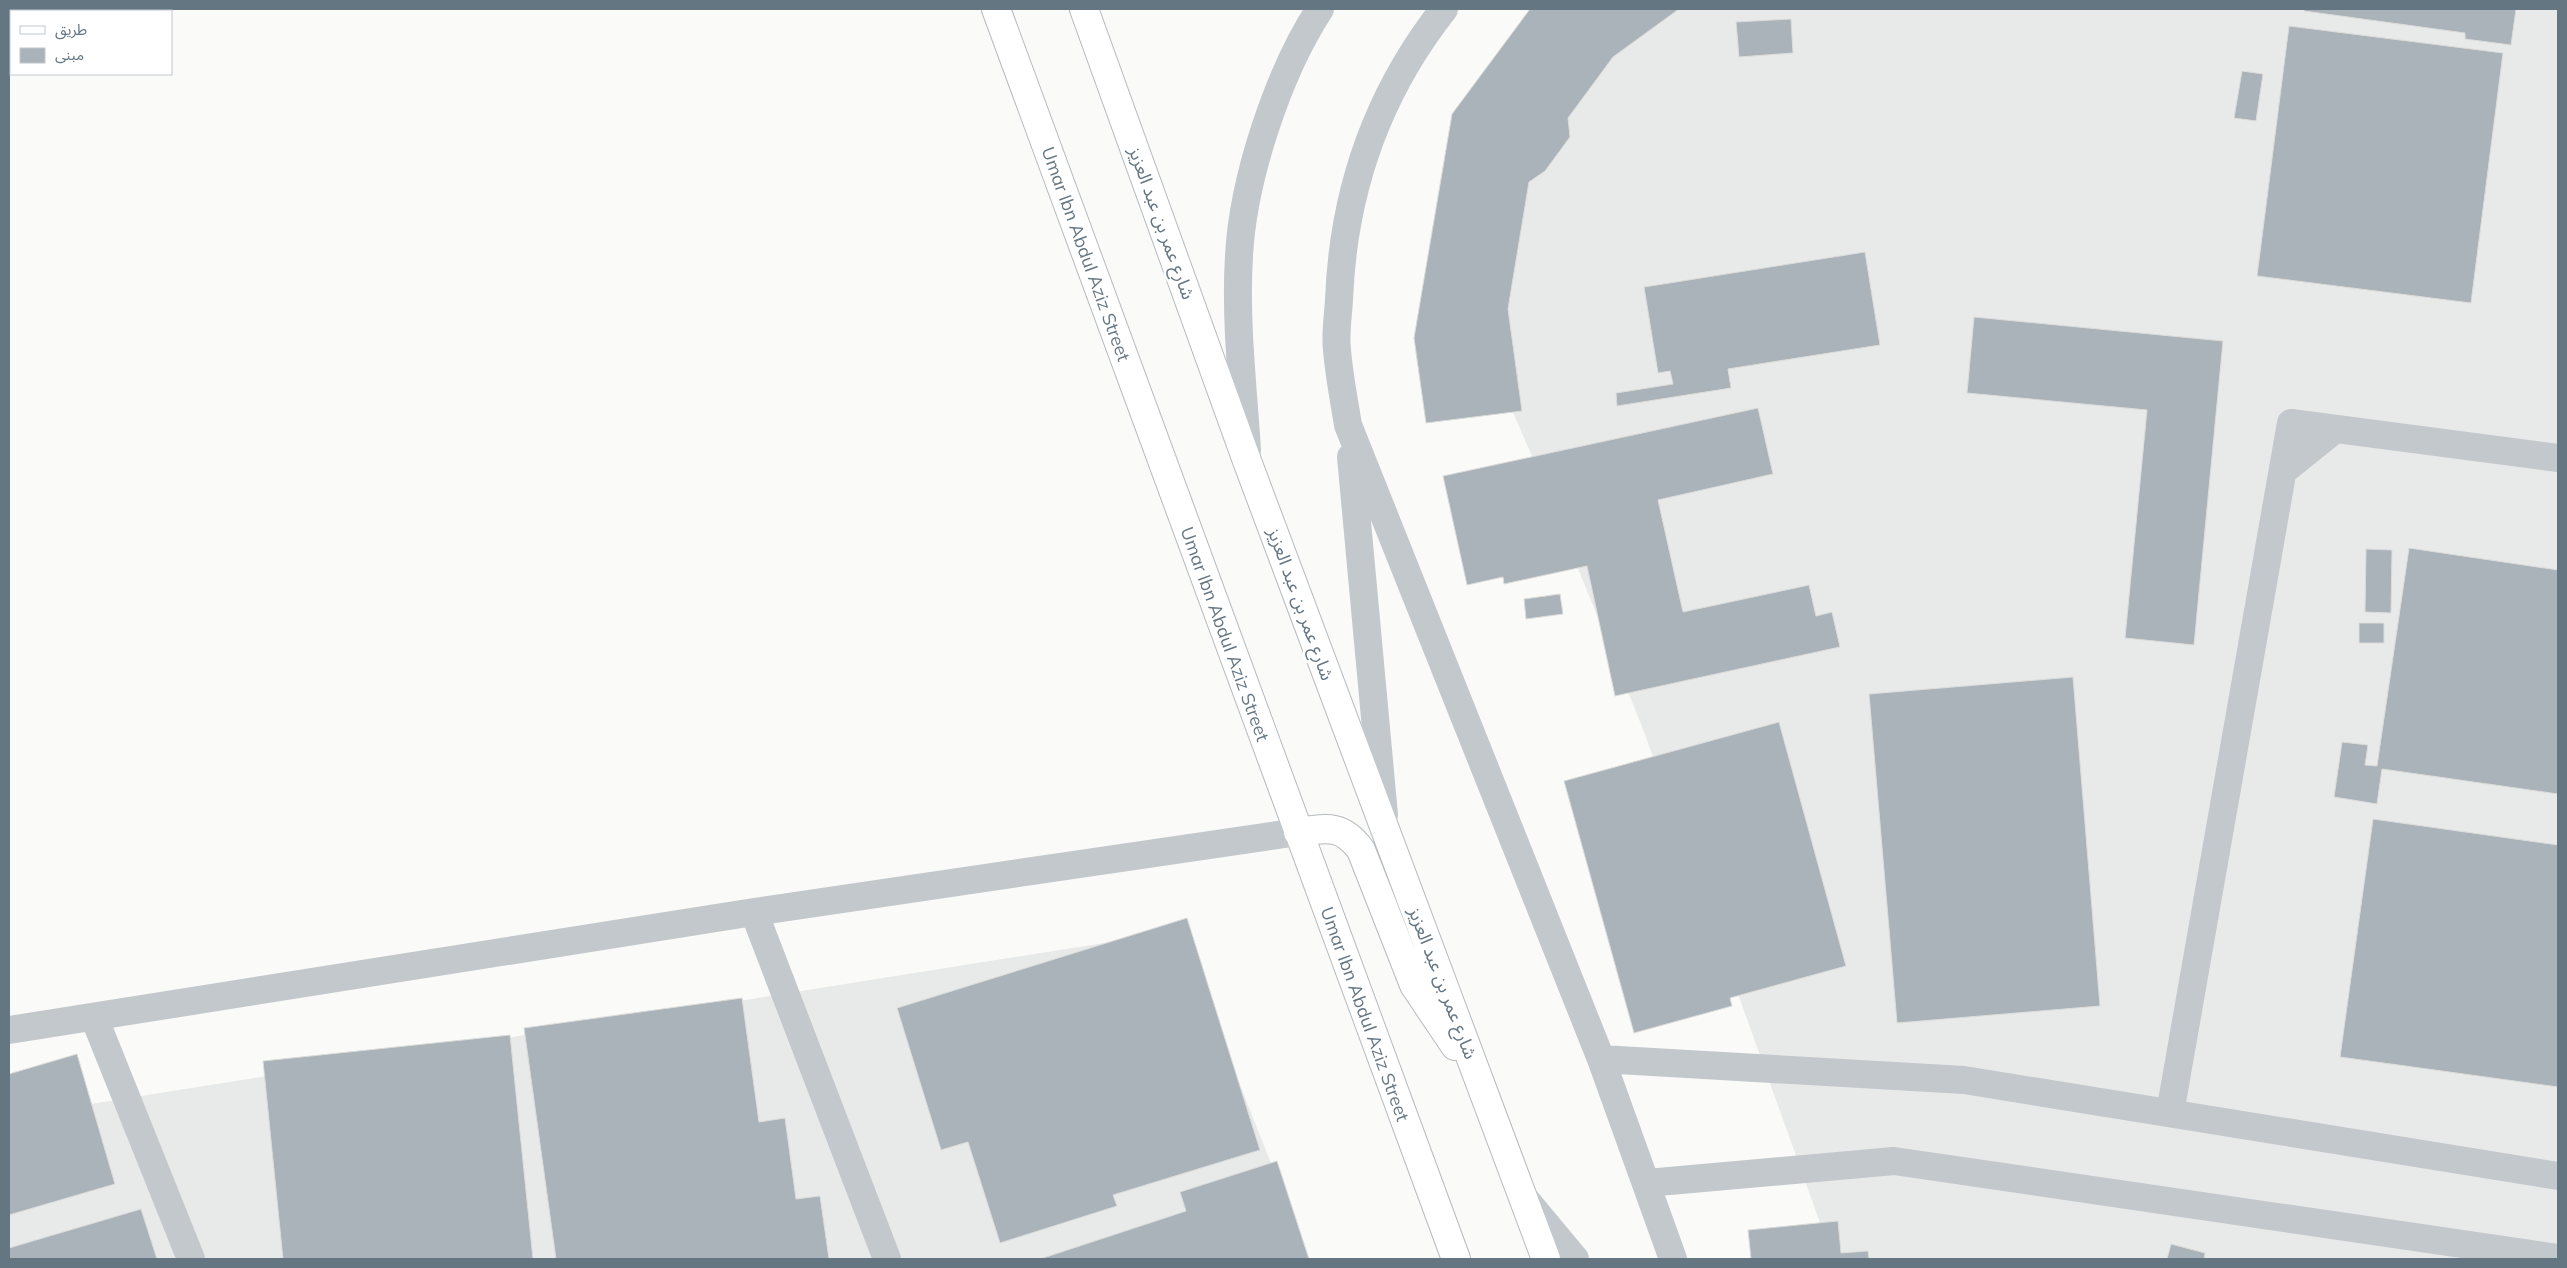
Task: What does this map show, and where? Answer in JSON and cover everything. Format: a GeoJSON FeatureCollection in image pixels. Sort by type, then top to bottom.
{"type":"FeatureCollection","features":[{"type":"Feature","properties":{"kind":"main road","name":"Umar Ibn Abdul Aziz Street"},"geometry":{"type":"LineString","coordinates":[[996,9],[1456,1259]]}},
{"type":"Feature","properties":{"kind":"main road","name":"شارع عمر بن عبد العزيز"},"geometry":{"type":"LineString","coordinates":[[1084,9],[1247,461],[1523,1197]]}},
{"type":"Feature","properties":{"kind":"main road"},"geometry":{"type":"LineString","coordinates":[[1298,832],[1325,828],[1340,830],[1352,838],[1361,850],[1414,985],[1480,1084]]}},
{"type":"Feature","properties":{"kind":"main road"},"geometry":{"type":"LineString","coordinates":[[1523,1197],[1546,1259]]}},
{"type":"Feature","properties":{"kind":"street"},"geometry":{"type":"LineString","coordinates":[[1247,461],[1238,315],[1239,255],[1247,199],[1261,142],[1285,78],[1310,24],[1320,9]]}},
{"type":"Feature","properties":{"kind":"street"},"geometry":{"type":"LineString","coordinates":[[1386,831],[1348,425],[1337,349],[1340,282],[1348,212],[1366,146],[1397,79],[1444,9]]}},
{"type":"Feature","properties":{"kind":"street"},"geometry":{"type":"LineString","coordinates":[[2170,1113],[2291,422],[2334,430],[2558,458]]}},
{"type":"Feature","properties":{"kind":"street"},"geometry":{"type":"LineString","coordinates":[[1348,425],[1601,1059],[1647,1182],[1673,1259]]}},
{"type":"Feature","properties":{"kind":"street"},"geometry":{"type":"LineString","coordinates":[[9,1030],[754,912],[1298,832]]}},
{"type":"Feature","properties":{"kind":"street"},"geometry":{"type":"LineString","coordinates":[[754,912],[886,1259]]}},
{"type":"Feature","properties":{"kind":"street"},"geometry":{"type":"LineString","coordinates":[[94,1017],[191,1259]]}},
{"type":"Feature","properties":{"kind":"street"},"geometry":{"type":"LineString","coordinates":[[1601,1059],[1964,1080],[2558,1176]]}},
{"type":"Feature","properties":{"kind":"street"},"geometry":{"type":"LineString","coordinates":[[1647,1182],[1894,1161],[2558,1258]]}},
{"type":"Feature","properties":{"kind":"street"},"geometry":{"type":"LineString","coordinates":[[1523,1197],[1575,1259]]}},
{"type":"Feature","properties":{"kind":"shaded area"},"geometry":{"type":"Polygon","coordinates":[[[1578,9],[2558,9],[2558,1259],[1833,1259],[1643,729],[1544,484],[1489,357],[1522,85],[1578,9]]]}},
{"type":"Feature","properties":{"kind":"shaded area"},"geometry":{"type":"Polygon","coordinates":[[[1179,931],[1309,1259],[9,1259],[9,1117],[1179,931]]]}},
{"type":"Feature","properties":{"kind":"building"},"geometry":{"type":"Polygon","coordinates":[[[1530,9],[1679,9],[1613,57],[1568,118],[1570,137],[1545,171],[1529,182],[1508,309],[1522,411],[1426,423],[1414,338],[1452,114],[1530,9]]]}},
{"type":"Feature","properties":{"kind":"building"},"geometry":{"type":"Polygon","coordinates":[[[2304,9],[2516,9],[2511,45],[2465,39],[2465,33],[2304,11],[2304,9]]]}},
{"type":"Feature","properties":{"kind":"building"},"geometry":{"type":"Polygon","coordinates":[[[1791,19],[1793,53],[1739,57],[1736,22],[1791,19]]]}},
{"type":"Feature","properties":{"kind":"building"},"geometry":{"type":"Polygon","coordinates":[[[2289,26],[2503,53],[2471,303],[2257,276],[2289,26]]]}},
{"type":"Feature","properties":{"kind":"building"},"geometry":{"type":"Polygon","coordinates":[[[2242,71],[2263,74],[2256,121],[2234,118],[2242,71]]]}},
{"type":"Feature","properties":{"kind":"building"},"geometry":{"type":"Polygon","coordinates":[[[1865,252],[1880,345],[1728,369],[1731,388],[1617,406],[1616,393],[1673,384],[1670,371],[1658,373],[1644,287],[1865,252]]]}},
{"type":"Feature","properties":{"kind":"building"},"geometry":{"type":"Polygon","coordinates":[[[1974,317],[2223,341],[2194,645],[2125,638],[2147,410],[1967,393],[1974,317]]]}},
{"type":"Feature","properties":{"kind":"building"},"geometry":{"type":"Polygon","coordinates":[[[1758,408],[1773,474],[1658,500],[1683,612],[1809,585],[1816,616],[1832,612],[1840,647],[1615,696],[1587,566],[1504,584],[1503,577],[1467,585],[1443,476],[1758,408]]]}},
{"type":"Feature","properties":{"kind":"building"},"geometry":{"type":"Polygon","coordinates":[[[2409,548],[2558,570],[2558,794],[2382,769],[2377,804],[2334,797],[2342,742],[2368,745],[2365,765],[2377,766],[2409,548]]]}},
{"type":"Feature","properties":{"kind":"building"},"geometry":{"type":"Polygon","coordinates":[[[2366,549],[2392,550],[2391,613],[2365,612],[2366,549]]]}},
{"type":"Feature","properties":{"kind":"building"},"geometry":{"type":"Polygon","coordinates":[[[1560,594],[1563,614],[1526,619],[1524,599],[1560,594]]]}},
{"type":"Feature","properties":{"kind":"building"},"geometry":{"type":"Polygon","coordinates":[[[2359,623],[2384,623],[2384,643],[2359,643],[2359,623]]]}},
{"type":"Feature","properties":{"kind":"building"},"geometry":{"type":"Polygon","coordinates":[[[2073,677],[2100,1006],[1897,1023],[1869,694],[2073,677]]]}},
{"type":"Feature","properties":{"kind":"building"},"geometry":{"type":"Polygon","coordinates":[[[1779,722],[1846,966],[1730,998],[1732,1006],[1634,1033],[1564,781],[1779,722]]]}},
{"type":"Feature","properties":{"kind":"building"},"geometry":{"type":"Polygon","coordinates":[[[2373,819],[2558,845],[2558,1087],[2340,1057],[2373,819]]]}},
{"type":"Feature","properties":{"kind":"building"},"geometry":{"type":"Polygon","coordinates":[[[1187,918],[1260,1150],[1113,1195],[1117,1206],[1000,1243],[968,1142],[941,1150],[897,1008],[1187,918]]]}},
{"type":"Feature","properties":{"kind":"building"},"geometry":{"type":"Polygon","coordinates":[[[742,998],[759,1122],[785,1118],[796,1199],[820,1196],[829,1259],[556,1259],[524,1028],[742,998]]]}},
{"type":"Feature","properties":{"kind":"building"},"geometry":{"type":"Polygon","coordinates":[[[510,1035],[533,1259],[283,1259],[263,1061],[510,1035]]]}},
{"type":"Feature","properties":{"kind":"building"},"geometry":{"type":"Polygon","coordinates":[[[77,1054],[115,1184],[9,1215],[9,1074],[77,1054]]]}},
{"type":"Feature","properties":{"kind":"building"},"geometry":{"type":"Polygon","coordinates":[[[1277,1161],[1309,1259],[1040,1259],[1186,1211],[1180,1192],[1277,1161]]]}},
{"type":"Feature","properties":{"kind":"building"},"geometry":{"type":"Polygon","coordinates":[[[141,1209],[157,1259],[9,1259],[9,1248],[141,1209]]]}},
{"type":"Feature","properties":{"kind":"building"},"geometry":{"type":"Polygon","coordinates":[[[1838,1221],[1841,1253],[1868,1251],[1869,1259],[1751,1259],[1748,1230],[1838,1221]]]}},
{"type":"Feature","properties":{"kind":"building"},"geometry":{"type":"Polygon","coordinates":[[[2171,1244],[2205,1253],[2204,1259],[2167,1259],[2171,1244]]]}}]}
